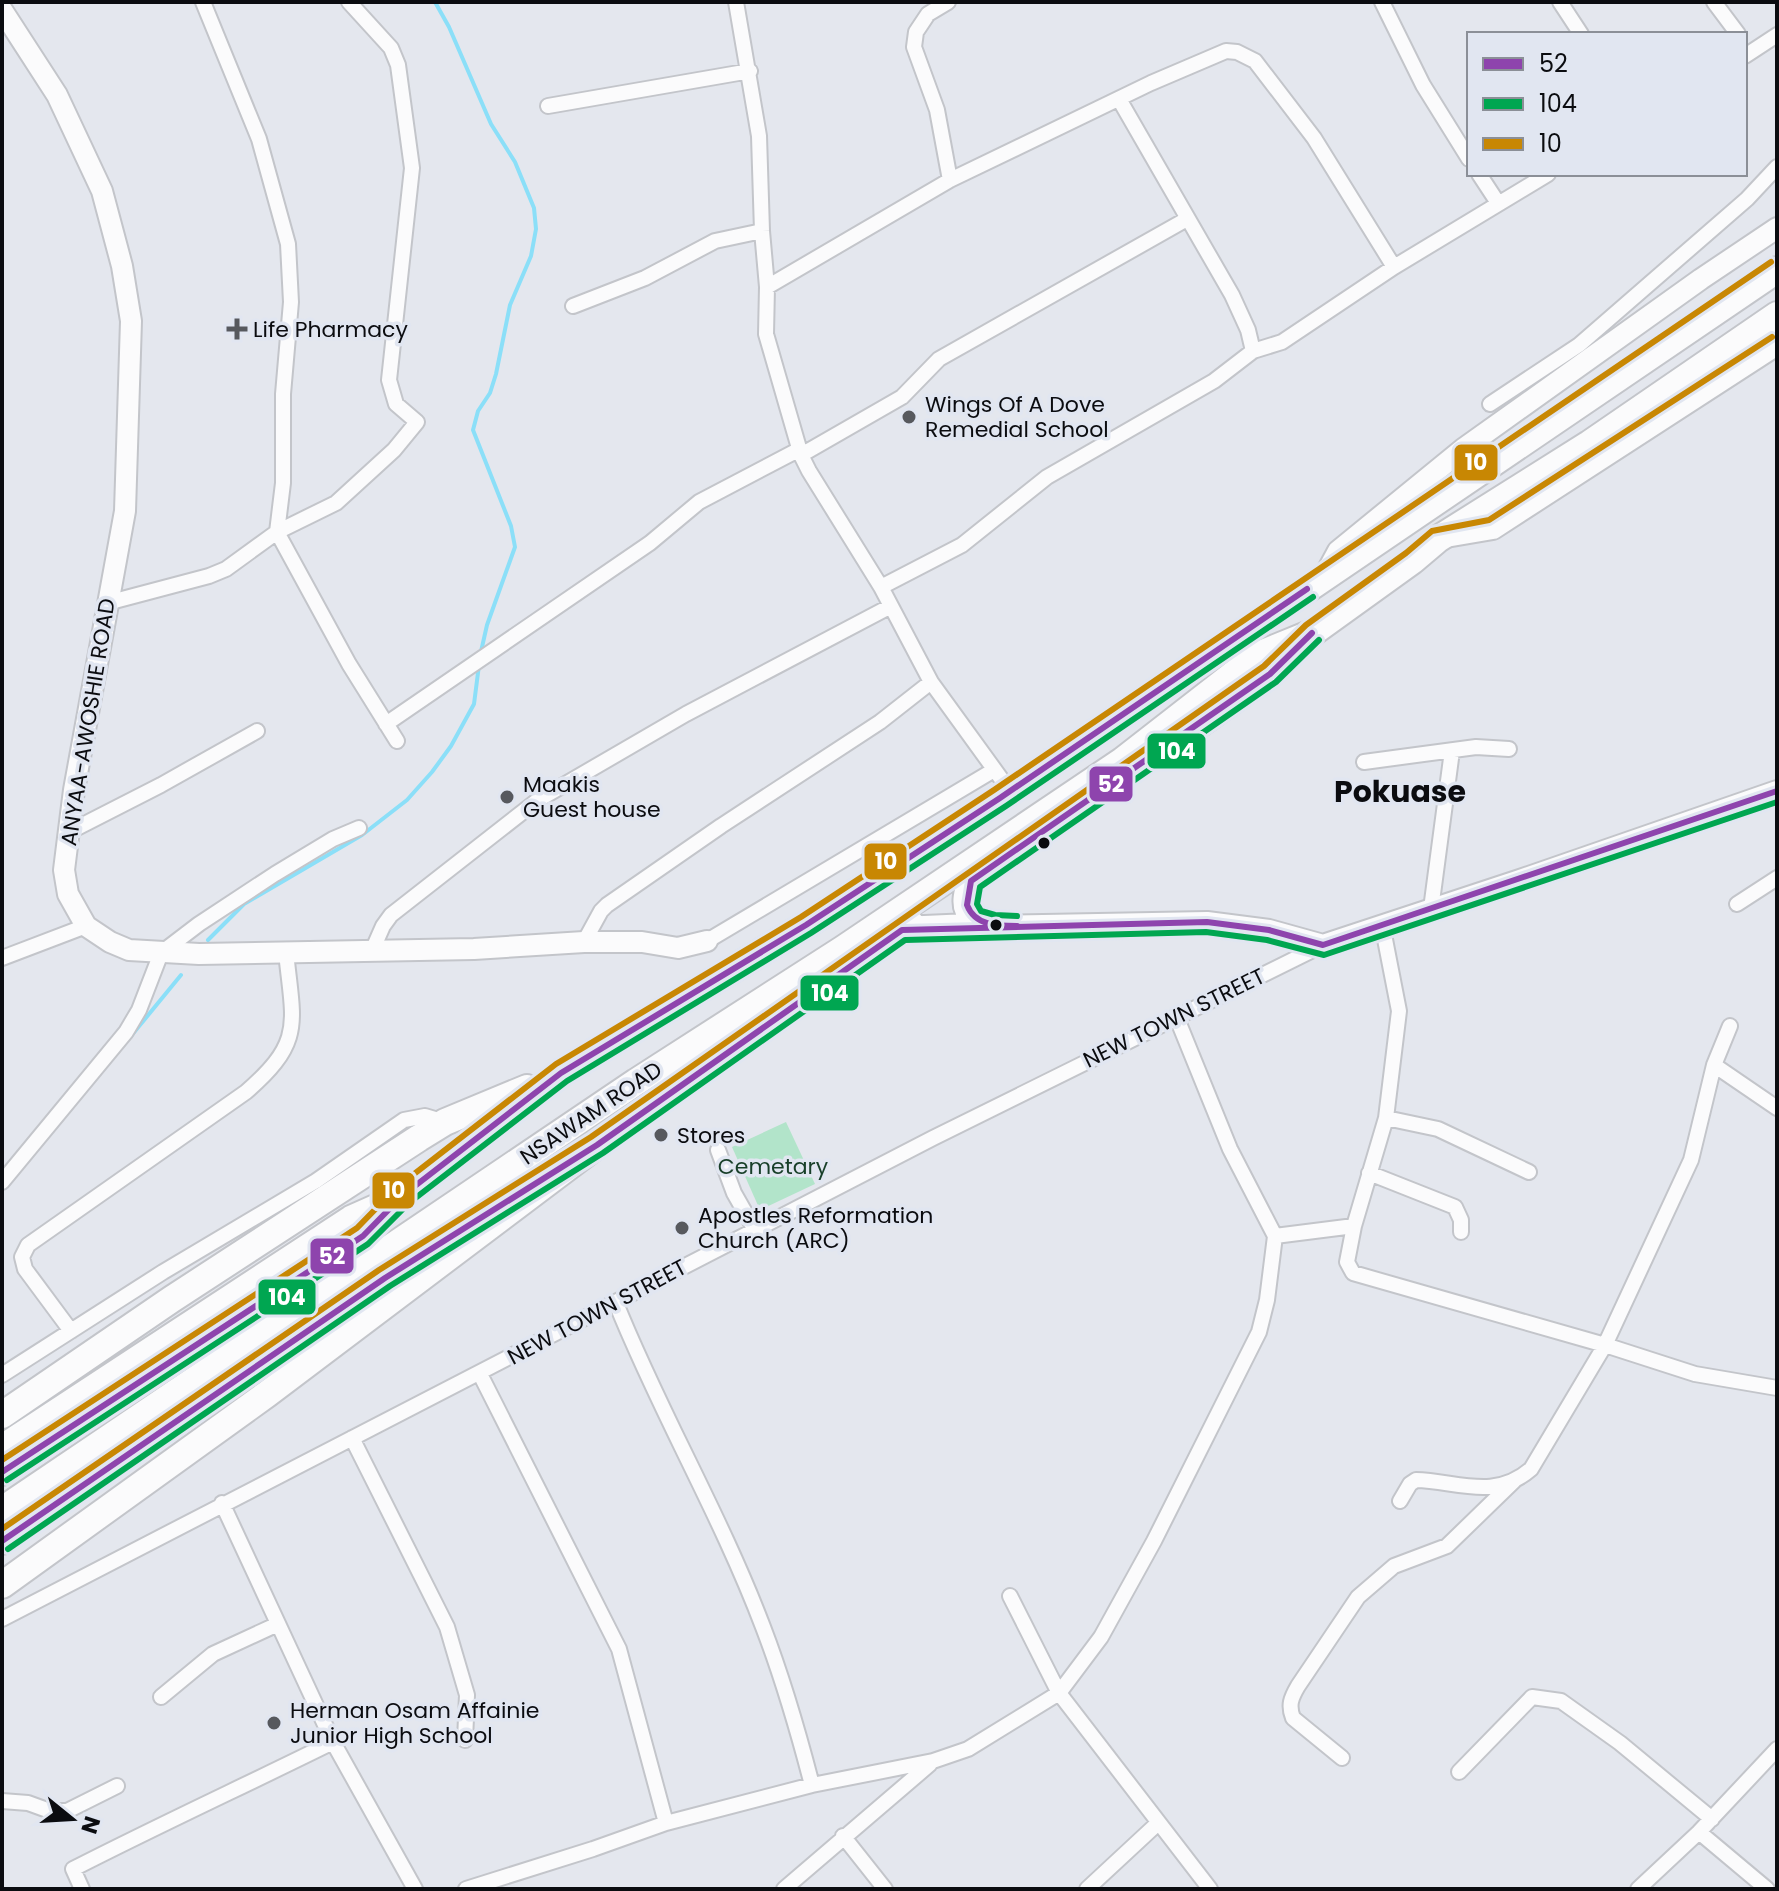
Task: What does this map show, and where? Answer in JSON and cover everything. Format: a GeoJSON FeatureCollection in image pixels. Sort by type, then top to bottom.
{"type":"FeatureCollection","features":[{"type":"Feature","properties":{"kind":"highway","name":"NSAWAM ROAD"},"geometry":{"type":"LineString","coordinates":[[2,1472],[363,1236],[402,1196],[561,1073],[806,925],[1002,780],[1325,575],[1777,270]]}},
{"type":"Feature","properties":{"kind":"highway","name":"NSAWAM ROAD"},"geometry":{"type":"LineString","coordinates":[[2,1510],[622,1091],[843,949],[1122,761],[1258,655],[1312,633],[1438,539],[1589,444],[1777,315]]}},
{"type":"Feature","properties":{"kind":"highway"},"geometry":{"type":"LineString","coordinates":[[2,1585],[267,1394],[597,1145],[1270,674],[1312,633]]}},
{"type":"Feature","properties":{"kind":"highway"},"geometry":{"type":"LineString","coordinates":[[971,881],[965,898],[966,907],[978,921],[992,926]]}},
{"type":"Feature","properties":{"kind":"highway"},"geometry":{"type":"LineString","coordinates":[[902,930],[992,926]]}},
{"type":"Feature","properties":{"kind":"highway"},"geometry":{"type":"LineString","coordinates":[[2,1415],[185,1290],[445,1122],[561,1073]]}},
{"type":"Feature","properties":{"kind":"highway"},"geometry":{"type":"LineString","coordinates":[[2,1541],[385,1278],[597,1145]]}},
{"type":"Feature","properties":{"kind":"highway"},"geometry":{"type":"LineString","coordinates":[[2,1448],[351,1219],[402,1196]]}},
{"type":"Feature","properties":{"kind":"street"},"geometry":{"type":"LineString","coordinates":[[203,2],[259,139],[288,244],[291,302],[283,394],[283,483],[277,532],[349,664],[397,741]]}},
{"type":"Feature","properties":{"kind":"street"},"geometry":{"type":"LineString","coordinates":[[107,603],[226,569],[277,532],[336,503],[394,450],[417,422],[396,404],[389,380],[412,168],[398,65],[384,38],[349,2]]}},
{"type":"Feature","properties":{"kind":"street"},"geometry":{"type":"LineString","coordinates":[[2,958],[86,926],[129,950],[161,953],[474,949],[584,942],[642,942],[678,948],[707,941],[1002,780],[931,682],[881,587],[800,452],[766,334],[767,287],[759,136],[736,2]]}},
{"type":"Feature","properties":{"kind":"street"},"geometry":{"type":"LineString","coordinates":[[948,2],[928,14],[916,32],[914,47],[937,110],[950,180]]}},
{"type":"Feature","properties":{"kind":"street"},"geometry":{"type":"LineString","coordinates":[[1382,2],[1423,85],[1467,156]]}},
{"type":"Feature","properties":{"kind":"street"},"geometry":{"type":"LineString","coordinates":[[1560,2],[1580,32]]}},
{"type":"Feature","properties":{"kind":"street"},"geometry":{"type":"LineString","coordinates":[[1714,2],[1736,32]]}},
{"type":"Feature","properties":{"kind":"street","name":"ANYAA-AWOSHIE ROAD"},"geometry":{"type":"LineString","coordinates":[[2,10],[57,95],[102,191],[129,302],[131,349],[127,490],[67,833],[64,870],[68,894],[86,926]]}},
{"type":"Feature","properties":{"kind":"street"},"geometry":{"type":"LineString","coordinates":[[1747,51],[1777,35]]}},
{"type":"Feature","properties":{"kind":"street"},"geometry":{"type":"LineString","coordinates":[[767,287],[950,180],[1226,51],[1255,61],[1314,138],[1394,267]]}},
{"type":"Feature","properties":{"kind":"street"},"geometry":{"type":"LineString","coordinates":[[548,106],[750,71]]}},
{"type":"Feature","properties":{"kind":"street"},"geometry":{"type":"LineString","coordinates":[[1119,99],[1232,295],[1248,330],[1253,351]]}},
{"type":"Feature","properties":{"kind":"street"},"geometry":{"type":"LineString","coordinates":[[1490,404],[1579,345],[1747,199],[1777,167]]}},
{"type":"Feature","properties":{"kind":"street"},"geometry":{"type":"LineString","coordinates":[[1480,176],[1498,203]]}},
{"type":"Feature","properties":{"kind":"street"},"geometry":{"type":"LineString","coordinates":[[881,587],[962,545],[1047,477],[1214,381],[1253,351],[1282,342],[1394,267],[1545,176]]}},
{"type":"Feature","properties":{"kind":"street"},"geometry":{"type":"LineString","coordinates":[[386,724],[650,543],[699,502],[902,397],[939,359],[1187,219]]}},
{"type":"Feature","properties":{"kind":"street"},"geometry":{"type":"LineString","coordinates":[[1325,575],[1338,551],[1463,449],[1777,228]]}},
{"type":"Feature","properties":{"kind":"street"},"geometry":{"type":"LineString","coordinates":[[573,306],[645,278],[715,241],[762,231]]}},
{"type":"Feature","properties":{"kind":"street"},"geometry":{"type":"LineString","coordinates":[[1438,539],[1493,529],[1777,345]]}},
{"type":"Feature","properties":{"kind":"street"},"geometry":{"type":"LineString","coordinates":[[1511,450],[1544,392]]}},
{"type":"Feature","properties":{"kind":"street"},"geometry":{"type":"LineString","coordinates":[[372,951],[391,915],[538,800],[686,714],[891,606]]}},
{"type":"Feature","properties":{"kind":"street"},"geometry":{"type":"LineString","coordinates":[[584,942],[607,905],[880,722],[931,682]]}},
{"type":"Feature","properties":{"kind":"street"},"geometry":{"type":"LineString","coordinates":[[67,833],[257,731]]}},
{"type":"Feature","properties":{"kind":"street"},"geometry":{"type":"LineString","coordinates":[[1364,762],[1476,747],[1509,749]]}},
{"type":"Feature","properties":{"kind":"street"},"geometry":{"type":"LineString","coordinates":[[1431,909],[1452,751]]}},
{"type":"Feature","properties":{"kind":"street"},"geometry":{"type":"LineString","coordinates":[[992,926],[1207,922],[1269,930],[1323,945],[1777,791]]}},
{"type":"Feature","properties":{"kind":"street"},"geometry":{"type":"LineString","coordinates":[[2,1182],[126,1032],[139,1010],[161,953],[275,874],[333,839],[359,828]]}},
{"type":"Feature","properties":{"kind":"street"},"geometry":{"type":"LineString","coordinates":[[1737,904],[1777,878]]}},
{"type":"Feature","properties":{"kind":"street"},"geometry":{"type":"LineString","coordinates":[[1382,924],[1399,1011],[1386,1118],[1354,1226],[1347,1262],[1353,1273],[1695,1374],[1777,1388]]}},
{"type":"Feature","properties":{"kind":"street","name":"NEW TOWN STREET"},"geometry":{"type":"LineString","coordinates":[[2,1619],[755,1230],[1176,1016],[1323,945]]}},
{"type":"Feature","properties":{"kind":"street"},"geometry":{"type":"LineString","coordinates":[[71,1331],[25,1269],[22,1257],[28,1245],[246,1092],[267,1074],[289,1043],[292,1028],[286,952]]}},
{"type":"Feature","properties":{"kind":"street"},"geometry":{"type":"LineString","coordinates":[[466,1889],[666,1823],[812,1785],[933,1761],[968,1749],[1059,1693],[1101,1637],[1132,1582],[1259,1332],[1267,1300],[1275,1236],[1230,1149],[1176,1016]]}},
{"type":"Feature","properties":{"kind":"street"},"geometry":{"type":"LineString","coordinates":[[1342,1758],[1293,1718],[1290,1700],[1358,1597],[1394,1566],[1447,1546],[1514,1481],[1531,1469],[1605,1345],[1691,1160],[1714,1065],[1730,1026]]}},
{"type":"Feature","properties":{"kind":"street"},"geometry":{"type":"LineString","coordinates":[[1714,1065],[1777,1108]]}},
{"type":"Feature","properties":{"kind":"street"},"geometry":{"type":"LineString","coordinates":[[2,1375],[316,1181],[404,1120],[425,1116],[445,1122]]}},
{"type":"Feature","properties":{"kind":"street"},"geometry":{"type":"LineString","coordinates":[[1386,1118],[1438,1129],[1529,1172]]}},
{"type":"Feature","properties":{"kind":"street"},"geometry":{"type":"LineString","coordinates":[[718,1150],[734,1193],[755,1230]]}},
{"type":"Feature","properties":{"kind":"street"},"geometry":{"type":"LineString","coordinates":[[1369,1173],[1455,1207],[1461,1220],[1461,1232]]}},
{"type":"Feature","properties":{"kind":"street"},"geometry":{"type":"LineString","coordinates":[[1275,1236],[1354,1226]]}},
{"type":"Feature","properties":{"kind":"street"},"geometry":{"type":"LineString","coordinates":[[616,1303],[640,1362],[762,1624],[793,1708],[812,1785]]}},
{"type":"Feature","properties":{"kind":"street"},"geometry":{"type":"LineString","coordinates":[[480,1374],[619,1649],[666,1823]]}},
{"type":"Feature","properties":{"kind":"street"},"geometry":{"type":"LineString","coordinates":[[352,1438],[447,1627],[467,1695],[465,1740]]}},
{"type":"Feature","properties":{"kind":"street"},"geometry":{"type":"LineString","coordinates":[[1400,1501],[1416,1480],[1467,1488],[1514,1481]]}},
{"type":"Feature","properties":{"kind":"street"},"geometry":{"type":"LineString","coordinates":[[222,1503],[333,1742],[415,1889]]}},
{"type":"Feature","properties":{"kind":"street"},"geometry":{"type":"LineString","coordinates":[[1010,1596],[1059,1693],[1210,1889]]}},
{"type":"Feature","properties":{"kind":"street"},"geometry":{"type":"LineString","coordinates":[[161,1697],[213,1654],[278,1624]]}},
{"type":"Feature","properties":{"kind":"street"},"geometry":{"type":"LineString","coordinates":[[1459,1772],[1532,1697],[1544,1697],[1561,1701],[1620,1743],[1712,1819]]}},
{"type":"Feature","properties":{"kind":"street"},"geometry":{"type":"LineString","coordinates":[[82,1889],[73,1869],[180,1814],[231,1793],[333,1742]]}},
{"type":"Feature","properties":{"kind":"street"},"geometry":{"type":"LineString","coordinates":[[1638,1889],[1712,1819],[1777,1749]]}},
{"type":"Feature","properties":{"kind":"street"},"geometry":{"type":"LineString","coordinates":[[784,1889],[933,1761]]}},
{"type":"Feature","properties":{"kind":"street"},"geometry":{"type":"LineString","coordinates":[[2,1801],[28,1803],[50,1811],[67,1811],[117,1786]]}},
{"type":"Feature","properties":{"kind":"street"},"geometry":{"type":"LineString","coordinates":[[1087,1889],[1157,1824]]}},
{"type":"Feature","properties":{"kind":"street"},"geometry":{"type":"LineString","coordinates":[[1699,1832],[1767,1889]]}},
{"type":"Feature","properties":{"kind":"street"},"geometry":{"type":"LineString","coordinates":[[843,1836],[885,1889]]}},
{"type":"Feature","properties":{"kind":"green space","name":"Cemetary"},"geometry":{"type":"Polygon","coordinates":[[[786,1122],[815,1184],[760,1210],[732,1147],[786,1122]]]}},
{"type":"Feature","properties":{"kind":"waterway"},"geometry":{"type":"LineString","coordinates":[[435,2],[491,124],[515,162],[534,208],[536,229],[531,256],[510,305],[496,374],[490,393],[478,411],[473,430],[511,526],[515,547],[487,625],[480,656]]}},
{"type":"Feature","properties":{"kind":"waterway"},"geometry":{"type":"LineString","coordinates":[[208,940],[244,904],[362,835],[407,800],[451,746],[474,704],[479,665]]}},
{"type":"Feature","properties":{"kind":"waterway"},"geometry":{"type":"LineString","coordinates":[[131,1036],[181,975]]}},
{"type":"Feature","properties":{"kind":"transit line","name":"10"},"geometry":{"type":"LineString","coordinates":[[2,1460],[357,1228],[396,1188],[556,1064],[801,917],[994,790],[1771,262]]}},
{"type":"Feature","properties":{"kind":"transit line","name":"10"},"geometry":{"type":"LineString","coordinates":[[2,1529],[379,1270],[591,1137],[1264,666],[1306,625],[1432,531],[1489,520],[1772,337]]}},
{"type":"Feature","properties":{"kind":"transit line","name":"52"},"geometry":{"type":"LineString","coordinates":[[2,1472],[363,1236],[402,1196],[561,1073],[806,925],[1000,798],[1307,589]]}},
{"type":"Feature","properties":{"kind":"transit line","name":"104"},"geometry":{"type":"LineString","coordinates":[[7,1480],[368,1244],[409,1203],[567,1081],[811,933],[1006,806],[1313,597]]}},
{"type":"Feature","properties":{"kind":"transit line","name":"52"},"geometry":{"type":"LineString","coordinates":[[1017,926],[995,925],[976,917],[967,905],[971,881],[1270,674],[1312,633]]}},
{"type":"Feature","properties":{"kind":"transit line","name":"104"},"geometry":{"type":"LineString","coordinates":[[1017,916],[981,911],[977,904],[980,887],[1276,682],[1319,640]]}},
{"type":"Feature","properties":{"kind":"transit line","name":"52"},"geometry":{"type":"LineString","coordinates":[[2,1541],[385,1278],[597,1145],[902,930],[1207,922],[1269,930],[1323,945],[1777,791]]}},
{"type":"Feature","properties":{"kind":"transit line","name":"104"},"geometry":{"type":"LineString","coordinates":[[8,1549],[390,1286],[603,1153],[905,940],[1206,932],[1267,940],[1324,955],[1777,802]]}},
{"type":"Feature","properties":{"kind":"place","name":"Life Pharmacy"},"geometry":{"type":"Point","coordinates":[237,329]}},
{"type":"Feature","properties":{"kind":"place","name":"Wings Of A Dove Remedial School"},"geometry":{"type":"Point","coordinates":[909,417]}},
{"type":"Feature","properties":{"kind":"place","name":"Maakis Guest house"},"geometry":{"type":"Point","coordinates":[507,797]}},
{"type":"Feature","properties":{"kind":"place","name":"Stores"},"geometry":{"type":"Point","coordinates":[661,1135]}},
{"type":"Feature","properties":{"kind":"place","name":"Apostles Reformation Church (ARC)"},"geometry":{"type":"Point","coordinates":[682,1228]}},
{"type":"Feature","properties":{"kind":"place","name":"Herman Osam Affainie Junior High School"},"geometry":{"type":"Point","coordinates":[274,1723]}},
{"type":"Feature","properties":{"kind":"district","name":"Pokuase"},"geometry":{"type":"Point","coordinates":[1400,791]}}]}
